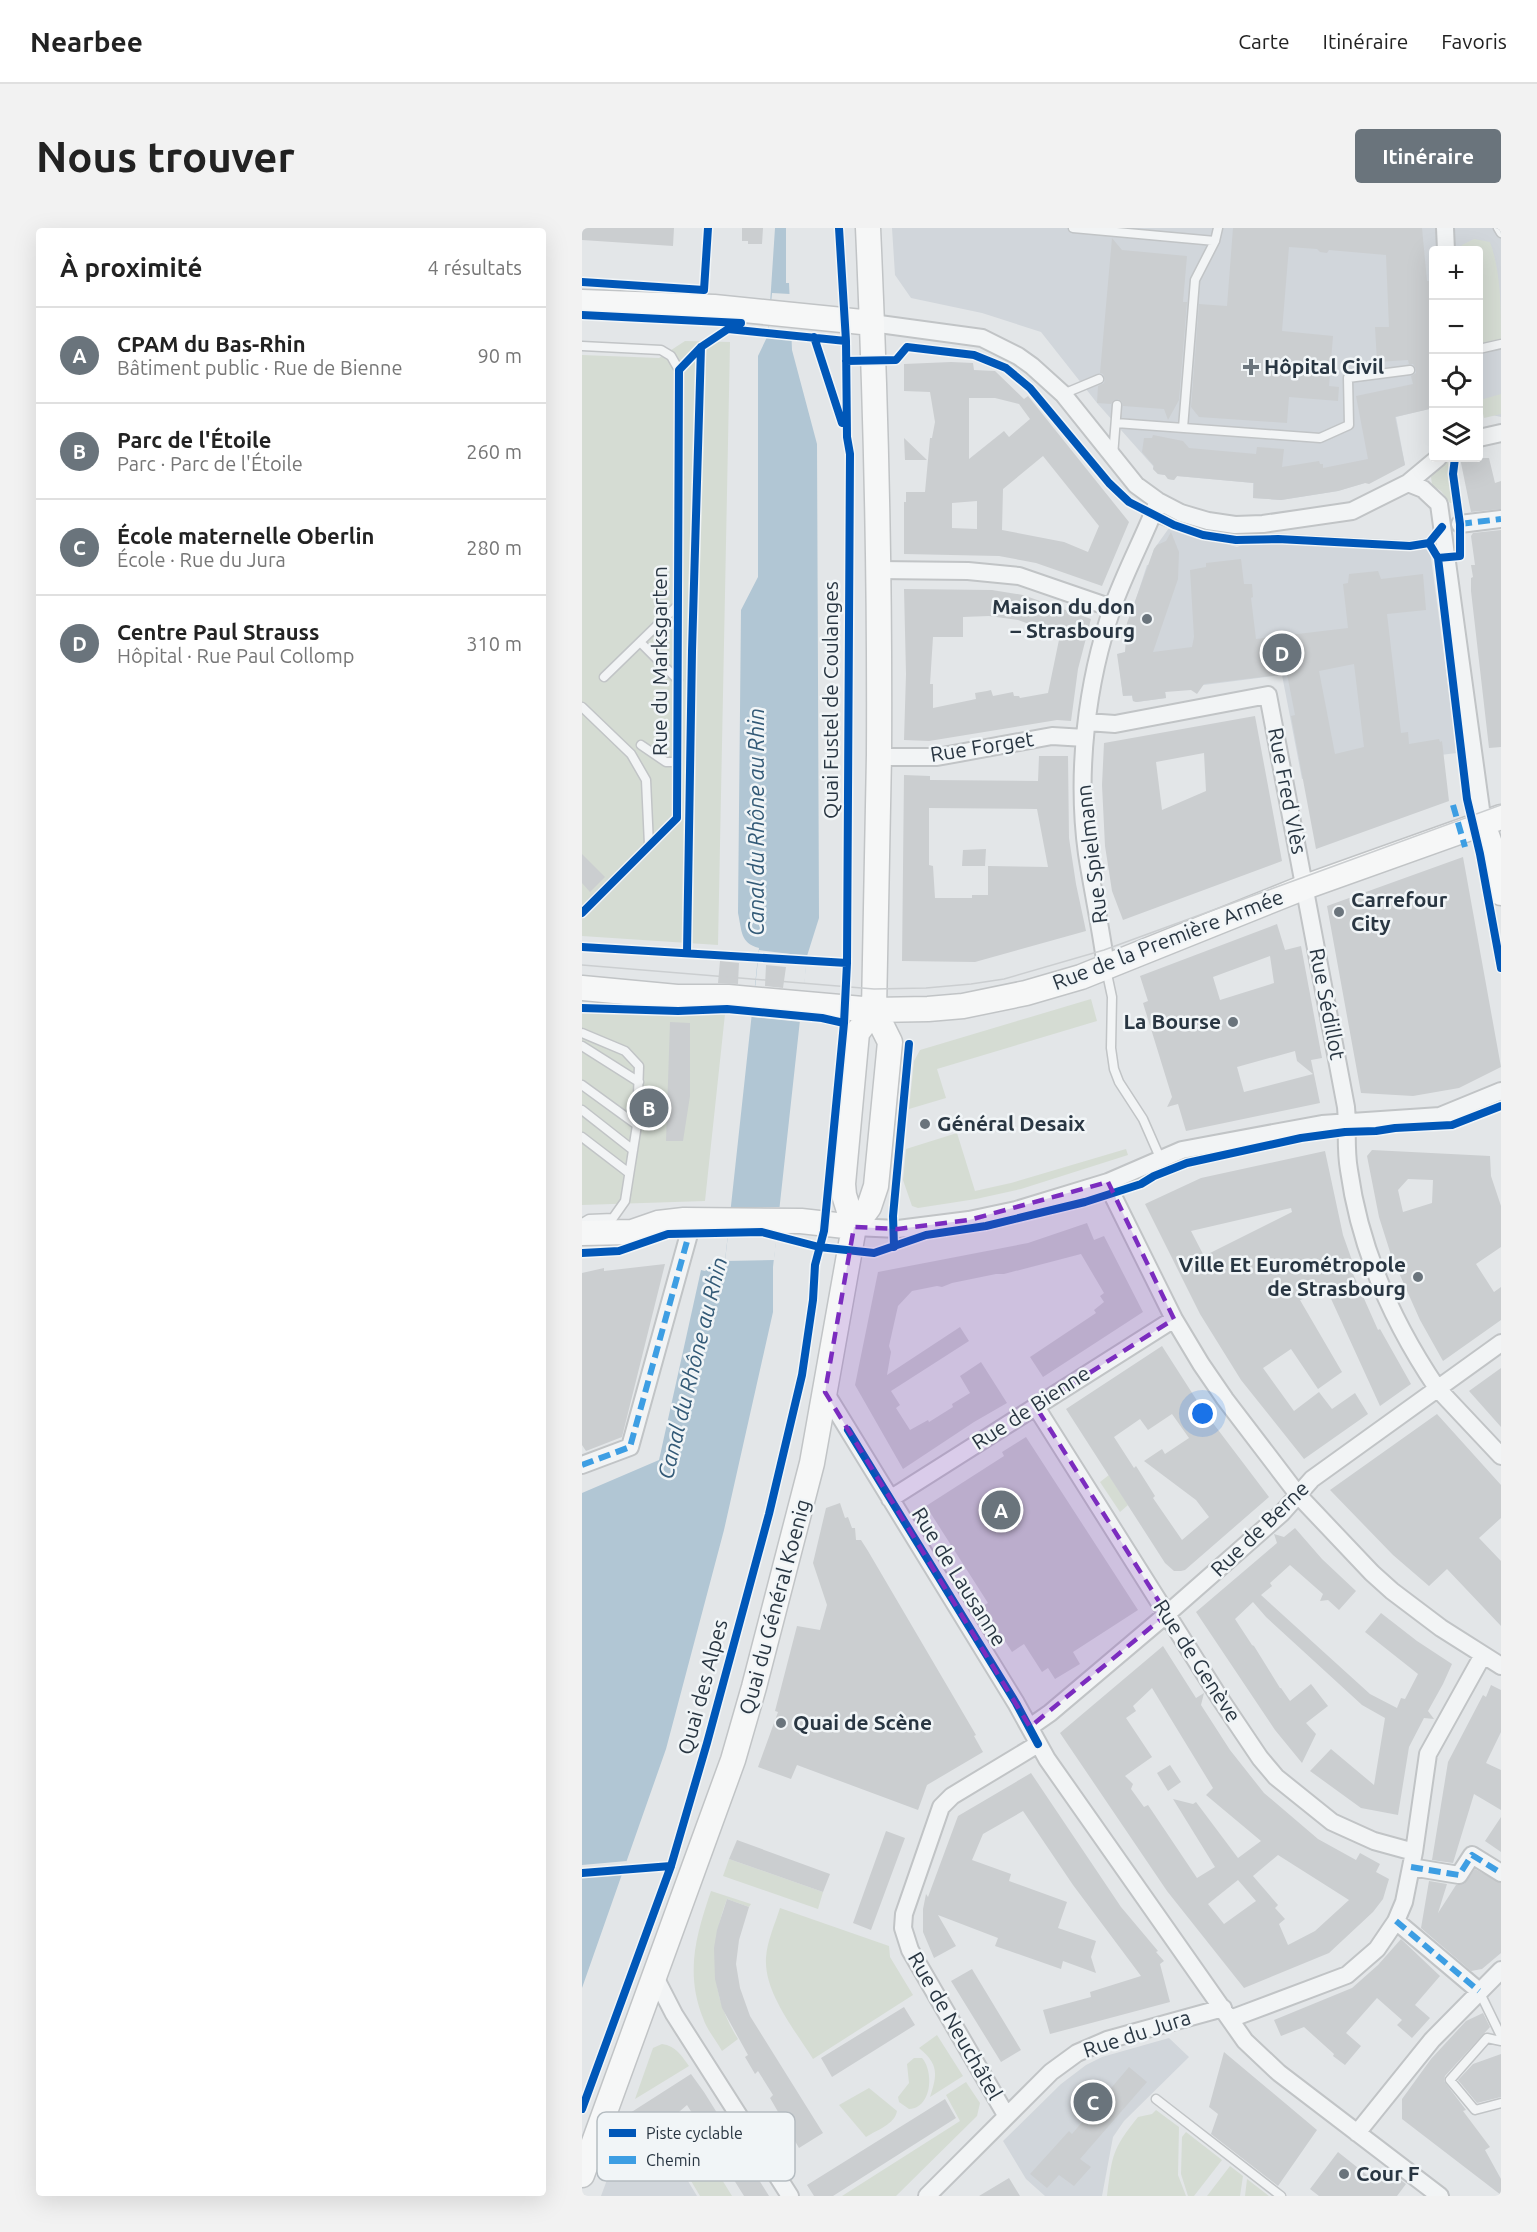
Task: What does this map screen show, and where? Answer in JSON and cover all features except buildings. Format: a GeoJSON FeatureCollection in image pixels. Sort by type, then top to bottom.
{"type":"FeatureCollection","features":[{"type":"Feature","properties":{"kind":"main road"},"geometry":{"type":"LineString","coordinates":[[868,228],[878,570],[879,757],[871,1020]]}},
{"type":"Feature","properties":{"kind":"main road"},"geometry":{"type":"LineString","coordinates":[[582,302],[756,310],[872,323]]}},
{"type":"Feature","properties":{"kind":"main road"},"geometry":{"type":"LineString","coordinates":[[1492,820],[1493,852],[1501,892]]}},
{"type":"Feature","properties":{"kind":"main road","name":"Rue de la Première Armée"},"geometry":{"type":"LineString","coordinates":[[582,988],[823,1008],[871,1020],[963,1006],[1058,984],[1305,887],[1492,820]]}},
{"type":"Feature","properties":{"kind":"main road","name":"Quai du Général Koenig"},"geometry":{"type":"LineString","coordinates":[[655,1977],[734,1760],[812,1463],[854,1227],[869,1207],[876,1186],[890,1042],[871,1020],[857,1033],[849,1110],[843,1184],[854,1227]]}},
{"type":"Feature","properties":{"kind":"main road"},"geometry":{"type":"LineString","coordinates":[[582,1233],[632,1232],[658,1223],[684,1220],[812,1221],[854,1227]]}},
{"type":"Feature","properties":{"kind":"main road"},"geometry":{"type":"LineString","coordinates":[[605,2112],[655,1977]]}},
{"type":"Feature","properties":{"kind":"main road"},"geometry":{"type":"LineString","coordinates":[[582,2175],[597,2134]]}},
{"type":"Feature","properties":{"kind":"street"},"geometry":{"type":"LineString","coordinates":[[1445,228],[1446,246]]}},
{"type":"Feature","properties":{"kind":"street"},"geometry":{"type":"LineString","coordinates":[[872,323],[982,338],[1018,356],[1063,394],[1155,508],[1234,525],[1263,524],[1352,511],[1408,483],[1433,462]]}},
{"type":"Feature","properties":{"kind":"street"},"geometry":{"type":"LineString","coordinates":[[1483,437],[1501,433]]}},
{"type":"Feature","properties":{"kind":"street"},"geometry":{"type":"LineString","coordinates":[[1408,483],[1423,489],[1439,504],[1492,820]]}},
{"type":"Feature","properties":{"kind":"street","name":"Rue Spielmann"},"geometry":{"type":"LineString","coordinates":[[1106,967],[1087,853],[1082,771],[1086,730],[1095,672],[1112,608],[1155,508]]}},
{"type":"Feature","properties":{"kind":"street"},"geometry":{"type":"LineString","coordinates":[[1460,524],[1501,519]]}},
{"type":"Feature","properties":{"kind":"street"},"geometry":{"type":"LineString","coordinates":[[878,570],[968,571],[1019,576],[1112,608]]}},
{"type":"Feature","properties":{"kind":"street","name":"Rue Forget"},"geometry":{"type":"LineString","coordinates":[[879,757],[937,757],[1268,695]]}},
{"type":"Feature","properties":{"kind":"street","name":"Rue Fred Vlès"},"geometry":{"type":"LineString","coordinates":[[1268,695],[1305,887]]}},
{"type":"Feature","properties":{"kind":"street","name":"Rue Sédillot"},"geometry":{"type":"LineString","coordinates":[[1305,887],[1348,1121],[1346,1132],[1348,1169],[1353,1196],[1372,1263],[1401,1330],[1437,1388],[1501,1456]]}},
{"type":"Feature","properties":{"kind":"street"},"geometry":{"type":"LineString","coordinates":[[854,1227],[898,1229],[969,1220],[1017,1210],[1108,1182],[1182,1150],[1348,1121],[1440,1116],[1501,1091]]}},
{"type":"Feature","properties":{"kind":"street"},"geometry":{"type":"LineString","coordinates":[[1108,1182],[1174,1319],[1225,1399],[1299,1496],[1392,1591],[1440,1628],[1501,1666]]}},
{"type":"Feature","properties":{"kind":"street"},"geometry":{"type":"LineString","coordinates":[[582,1465],[630,1446],[689,1234]]}},
{"type":"Feature","properties":{"kind":"street","name":"Rue de Bienne"},"geometry":{"type":"LineString","coordinates":[[890,1499],[1174,1319]]}},
{"type":"Feature","properties":{"kind":"street","name":"Rue de Berne"},"geometry":{"type":"LineString","coordinates":[[1030,1727],[1050,1713],[1167,1614],[1282,1513],[1312,1479],[1501,1343]]}},
{"type":"Feature","properties":{"kind":"street","name":"Rue de Lausanne"},"geometry":{"type":"LineString","coordinates":[[825,1392],[1030,1727],[1038,1744],[1257,2054],[1440,2196]]}},
{"type":"Feature","properties":{"kind":"street","name":"Rue de Genève"},"geometry":{"type":"LineString","coordinates":[[1036,1407],[1221,1700],[1260,1758],[1276,1777],[1332,1822],[1413,1860],[1460,1875],[1472,1855],[1501,1874]]}},
{"type":"Feature","properties":{"kind":"street","name":"Rue du Jura"},"geometry":{"type":"LineString","coordinates":[[927,2196],[1051,2072],[1077,2053],[1092,2045],[1227,2013],[1347,1975],[1377,1949],[1396,1921],[1404,1902],[1413,1860],[1428,1754],[1483,1655]]}},
{"type":"Feature","properties":{"kind":"street","name":"Rue de Neuchâtel"},"geometry":{"type":"LineString","coordinates":[[1006,2115],[910,1950],[903,1928],[904,1914],[941,1807],[951,1796],[1038,1744]]}},
{"type":"Feature","properties":{"kind":"street"},"geometry":{"type":"LineString","coordinates":[[1396,1921],[1479,1991]]}},
{"type":"Feature","properties":{"kind":"street"},"geometry":{"type":"LineString","coordinates":[[1357,2133],[1432,2040],[1501,1970]]}},
{"type":"Feature","properties":{"kind":"street"},"geometry":{"type":"LineString","coordinates":[[655,1977],[674,2014],[736,2112]]}},
{"type":"Feature","properties":{"kind":"street"},"geometry":{"type":"LineString","coordinates":[[780,2181],[789,2196]]}},
{"type":"Feature","properties":{"kind":"lane"},"geometry":{"type":"LineString","coordinates":[[1073,228],[1215,241]]}},
{"type":"Feature","properties":{"kind":"lane"},"geometry":{"type":"LineString","coordinates":[[1183,428],[1195,280],[1215,241],[1218,228]]}},
{"type":"Feature","properties":{"kind":"lane"},"geometry":{"type":"LineString","coordinates":[[1498,228],[1501,233]]}},
{"type":"Feature","properties":{"kind":"lane"},"geometry":{"type":"LineString","coordinates":[[1483,348],[1501,344]]}},
{"type":"Feature","properties":{"kind":"lane","name":"Rue du Marksgarten"},"geometry":{"type":"LineString","coordinates":[[582,346],[661,350],[671,356],[679,370],[677,818],[582,913]]}},
{"type":"Feature","properties":{"kind":"lane"},"geometry":{"type":"LineString","coordinates":[[1116,423],[1320,438],[1349,424],[1348,378],[1410,370]]}},
{"type":"Feature","properties":{"kind":"lane"},"geometry":{"type":"LineString","coordinates":[[1063,394],[1099,379]]}},
{"type":"Feature","properties":{"kind":"lane"},"geometry":{"type":"LineString","coordinates":[[1113,456],[1117,405]]}},
{"type":"Feature","properties":{"kind":"lane"},"geometry":{"type":"LineString","coordinates":[[1155,508],[1203,536],[1236,540],[1278,539],[1410,546],[1429,543],[1442,527]]}},
{"type":"Feature","properties":{"kind":"lane"},"geometry":{"type":"LineString","coordinates":[[604,677],[677,606]]}},
{"type":"Feature","properties":{"kind":"lane"},"geometry":{"type":"LineString","coordinates":[[640,642],[678,680]]}},
{"type":"Feature","properties":{"kind":"lane"},"geometry":{"type":"LineString","coordinates":[[582,707],[631,754],[646,780],[650,845]]}},
{"type":"Feature","properties":{"kind":"lane"},"geometry":{"type":"LineString","coordinates":[[641,745],[666,762],[677,762]]}},
{"type":"Feature","properties":{"kind":"lane"},"geometry":{"type":"LineString","coordinates":[[1106,967],[1112,997],[1111,1048],[1114,1069],[1119,1082],[1143,1119],[1161,1160]]}},
{"type":"Feature","properties":{"kind":"lane"},"geometry":{"type":"LineString","coordinates":[[582,996],[728,1000]]}},
{"type":"Feature","properties":{"kind":"lane"},"geometry":{"type":"LineString","coordinates":[[582,1033],[625,1051],[639,1066],[637,1125],[625,1202],[613,1218],[589,1219],[582,1223]]}},
{"type":"Feature","properties":{"kind":"lane"},"geometry":{"type":"LineString","coordinates":[[582,1046],[639,1082]]}},
{"type":"Feature","properties":{"kind":"lane"},"geometry":{"type":"LineString","coordinates":[[582,1085],[637,1125]]}},
{"type":"Feature","properties":{"kind":"lane"},"geometry":{"type":"LineString","coordinates":[[582,1110],[633,1150]]}},
{"type":"Feature","properties":{"kind":"lane"},"geometry":{"type":"LineString","coordinates":[[582,1137],[629,1173]]}},
{"type":"Feature","properties":{"kind":"lane"},"geometry":{"type":"LineString","coordinates":[[854,1227],[855,1162]]}},
{"type":"Feature","properties":{"kind":"lane"},"geometry":{"type":"LineString","coordinates":[[1479,1991],[1501,2036]]}},
{"type":"Feature","properties":{"kind":"lane"},"geometry":{"type":"LineString","coordinates":[[1501,2041],[1487,2038],[1450,2080],[1476,2110],[1501,2103]]}},
{"type":"Feature","properties":{"kind":"lane"},"geometry":{"type":"LineString","coordinates":[[1156,2099],[1281,2196]]}},
{"type":"Feature","properties":{"kind":"highlighted area"},"geometry":{"type":"Polygon","coordinates":[[[1108,1182],[1174,1319],[1036,1407],[1167,1614],[1030,1727],[825,1392],[854,1227],[898,1229],[969,1220],[1108,1182]]]}},
{"type":"Feature","properties":{"kind":"shaded area","name":"Hôpital Civil"},"geometry":{"type":"Polygon","coordinates":[[[892,228],[1501,228],[1501,417],[1483,413],[1483,246],[1429,246],[1429,409],[1396,417],[1405,465],[1365,483],[1338,491],[1281,500],[1253,498],[1253,483],[1177,476],[1174,480],[1158,474],[1097,403],[1041,332],[982,313],[911,298],[895,275],[892,228]]]}},
{"type":"Feature","properties":{"kind":"shaded area"},"geometry":{"type":"Polygon","coordinates":[[[1474,239],[1490,242],[1498,278],[1501,340],[1483,344],[1483,246],[1462,245],[1474,239]]]}},
{"type":"Feature","properties":{"kind":"shaded area"},"geometry":{"type":"Polygon","coordinates":[[[685,341],[730,342],[718,945],[582,936],[582,355],[659,358],[685,341]]]}},
{"type":"Feature","properties":{"kind":"shaded area"},"geometry":{"type":"Polygon","coordinates":[[[1501,394],[1501,414],[1484,418],[1483,399],[1501,394]]]}},
{"type":"Feature","properties":{"kind":"shaded area"},"geometry":{"type":"Polygon","coordinates":[[[1444,462],[1448,462],[1452,503],[1432,485],[1431,477],[1444,462]]]}},
{"type":"Feature","properties":{"kind":"shaded area"},"geometry":{"type":"Polygon","coordinates":[[[1169,528],[1237,547],[1257,539],[1429,543],[1457,753],[1382,762],[1302,779],[1282,675],[1165,690],[1166,698],[1137,702],[1133,701],[1132,696],[1123,696],[1118,654],[1126,652],[1126,630],[1147,565],[1149,565],[1154,549],[1169,528]]]}},
{"type":"Feature","properties":{"kind":"shaded area"},"geometry":{"type":"Polygon","coordinates":[[[1091,999],[1097,1021],[937,1069],[946,1098],[909,1109],[914,1061],[920,1050],[1091,999]]]}},
{"type":"Feature","properties":{"kind":"shaded area"},"geometry":{"type":"Polygon","coordinates":[[[582,1011],[725,1014],[705,1201],[582,1205],[582,1011]]]}},
{"type":"Feature","properties":{"kind":"shaded area"},"geometry":{"type":"Polygon","coordinates":[[[957,1133],[975,1191],[1011,1183],[1126,1149],[1128,1155],[1021,1189],[976,1199],[918,1208],[912,1206],[903,1180],[906,1149],[957,1133]]]}},
{"type":"Feature","properties":{"kind":"shaded area"},"geometry":{"type":"Polygon","coordinates":[[[1109,1475],[1128,1505],[1120,1512],[1100,1482],[1109,1475]]]}},
{"type":"Feature","properties":{"kind":"shaded area"},"geometry":{"type":"Polygon","coordinates":[[[729,1859],[823,1892],[818,1909],[723,1876],[729,1859]]]}},
{"type":"Feature","properties":{"kind":"shaded area"},"geometry":{"type":"Polygon","coordinates":[[[711,1891],[751,1904],[749,1907],[727,1899],[717,1935],[715,1970],[717,1988],[729,2022],[738,2039],[722,2051],[705,2022],[695,1985],[697,1939],[711,1891]]]}},
{"type":"Feature","properties":{"kind":"shaded area"},"geometry":{"type":"Polygon","coordinates":[[[780,1908],[889,1946],[890,1957],[913,1995],[813,2059],[775,1998],[767,1971],[768,1945],[780,1908]]]}},
{"type":"Feature","properties":{"kind":"shaded area"},"geometry":{"type":"Polygon","coordinates":[[[937,2035],[963,2076],[930,2097],[935,2070],[930,2059],[919,2048],[937,2035]]]}},
{"type":"Feature","properties":{"kind":"shaded area"},"geometry":{"type":"Polygon","coordinates":[[[1169,2038],[1189,2057],[1124,2121],[1113,2137],[1102,2196],[1045,2196],[1026,2179],[1003,2141],[1061,2084],[1086,2065],[1102,2057],[1169,2038]]]}},
{"type":"Feature","properties":{"kind":"shaded area"},"geometry":{"type":"Polygon","coordinates":[[[662,2044],[675,2049],[689,2066],[635,2099],[653,2048],[662,2044]]]}},
{"type":"Feature","properties":{"kind":"shaded area"},"geometry":{"type":"Polygon","coordinates":[[[914,2058],[922,2058],[926,2064],[929,2088],[922,2102],[917,2107],[909,2109],[899,2102],[898,2097],[909,2083],[907,2064],[914,2058]]]}},
{"type":"Feature","properties":{"kind":"shaded area"},"geometry":{"type":"Polygon","coordinates":[[[966,2082],[980,2103],[977,2116],[896,2196],[842,2196],[960,2121],[946,2095],[966,2082]]]}},
{"type":"Feature","properties":{"kind":"shaded area"},"geometry":{"type":"Polygon","coordinates":[[[869,2088],[897,2111],[893,2120],[866,2137],[839,2105],[869,2088]]]}},
{"type":"Feature","properties":{"kind":"shaded area"},"geometry":{"type":"Polygon","coordinates":[[[1156,2110],[1179,2127],[1178,2175],[1186,2196],[1107,2196],[1112,2162],[1123,2137],[1138,2117],[1152,2114],[1156,2110]]]}},
{"type":"Feature","properties":{"kind":"shaded area"},"geometry":{"type":"Polygon","coordinates":[[[1186,2132],[1222,2160],[1194,2196],[1188,2196],[1181,2174],[1182,2137],[1186,2132]]]}},
{"type":"Feature","properties":{"kind":"shaded area"},"geometry":{"type":"Polygon","coordinates":[[[1230,2166],[1243,2176],[1240,2196],[1207,2196],[1230,2166]]]}},
{"type":"Feature","properties":{"kind":"shaded area"},"geometry":{"type":"Polygon","coordinates":[[[1247,2179],[1269,2196],[1245,2196],[1247,2179]]]}},
{"type":"Feature","properties":{"kind":"shaded area"},"geometry":{"type":"Polygon","coordinates":[[[607,2181],[688,2181],[697,2196],[601,2196],[607,2181]]]}},
{"type":"Feature","properties":{"kind":"shaded area"},"geometry":{"type":"Polygon","coordinates":[[[691,2181],[723,2181],[732,2196],[700,2196],[691,2181]]]}},
{"type":"Feature","properties":{"kind":"water","name":"Canal du Rhône au Rhin"},"geometry":{"type":"Polygon","coordinates":[[[775,228],[786,228],[786,283],[789,283],[792,350],[817,444],[819,918],[807,956],[773,1267],[773,1312],[724,1530],[666,1749],[582,1988],[582,1493],[659,1460],[701,1270],[705,1271],[712,1264],[725,1261],[759,948],[745,939],[738,913],[741,610],[758,577],[758,356],[768,335],[775,228]]]}},
{"type":"Feature","properties":{"kind":"pier"},"geometry":{"type":"Polygon","coordinates":[[[772,293],[790,294],[792,339],[768,336],[772,293]]]}},
{"type":"Feature","properties":{"kind":"pier"},"geometry":{"type":"Polygon","coordinates":[[[759,950],[807,956],[801,1022],[752,1017],[759,950]]]}},
{"type":"Feature","properties":{"kind":"pier"},"geometry":{"type":"Polygon","coordinates":[[[780,1207],[774,1260],[725,1261],[731,1208],[780,1207]]]}},
{"type":"Feature","properties":{"kind":"pier"},"geometry":{"type":"Polygon","coordinates":[[[627,1861],[622,1874],[582,1877],[582,1865],[627,1861]]]}},
{"type":"Feature","properties":{"kind":"tram line"},"geometry":{"type":"LineString","coordinates":[[582,965],[874,989],[926,988],[1004,979],[1104,950],[1501,805]]}},
{"type":"Feature","properties":{"kind":"marked path"},"geometry":{"type":"LineString","coordinates":[[1460,524],[1501,519]]}},
{"type":"Feature","properties":{"kind":"marked path"},"geometry":{"type":"LineString","coordinates":[[1453,805],[1465,847]]}},
{"type":"Feature","properties":{"kind":"marked path"},"geometry":{"type":"LineString","coordinates":[[582,1465],[630,1447],[689,1234]]}},
{"type":"Feature","properties":{"kind":"marked path"},"geometry":{"type":"LineString","coordinates":[[1411,1867],[1459,1875],[1472,1855],[1501,1873]]}},
{"type":"Feature","properties":{"kind":"marked path"},"geometry":{"type":"LineString","coordinates":[[1396,1921],[1479,1991]]}},
{"type":"Feature","properties":{"kind":"cycle path"},"geometry":{"type":"LineString","coordinates":[[582,282],[704,290],[708,228]]}},
{"type":"Feature","properties":{"kind":"cycle path","name":"Quai Fustel de Coulanges"},"geometry":{"type":"LineString","coordinates":[[582,2109],[671,1866],[707,1743],[769,1514],[802,1375],[813,1300],[815,1265],[824,1231],[844,1023],[847,963],[850,454],[847,437],[846,341],[839,228]]}},
{"type":"Feature","properties":{"kind":"cycle path"},"geometry":{"type":"LineString","coordinates":[[582,315],[741,323]]}},
{"type":"Feature","properties":{"kind":"cycle path"},"geometry":{"type":"LineString","coordinates":[[582,913],[677,818],[679,370],[701,347],[728,329],[846,341]]}},
{"type":"Feature","properties":{"kind":"cycle path"},"geometry":{"type":"LineString","coordinates":[[814,337],[842,423]]}},
{"type":"Feature","properties":{"kind":"cycle path"},"geometry":{"type":"LineString","coordinates":[[687,952],[692,651],[701,347]]}},
{"type":"Feature","properties":{"kind":"cycle path"},"geometry":{"type":"LineString","coordinates":[[846,361],[896,360],[907,347],[974,355],[1006,368],[1030,388],[1109,483],[1129,502],[1174,525],[1203,535],[1236,540],[1278,539],[1410,546],[1429,543],[1442,527]]}},
{"type":"Feature","properties":{"kind":"cycle path"},"geometry":{"type":"LineString","coordinates":[[1438,558],[1460,556],[1460,524],[1453,474],[1454,462]]}},
{"type":"Feature","properties":{"kind":"cycle path"},"geometry":{"type":"LineString","coordinates":[[1429,543],[1438,558],[1467,799],[1480,854],[1501,968]]}},
{"type":"Feature","properties":{"kind":"cycle path"},"geometry":{"type":"LineString","coordinates":[[582,947],[847,963]]}},
{"type":"Feature","properties":{"kind":"cycle path"},"geometry":{"type":"LineString","coordinates":[[582,1008],[678,1011],[727,1009],[822,1018],[844,1023]]}},
{"type":"Feature","properties":{"kind":"cycle path"},"geometry":{"type":"LineString","coordinates":[[894,1247],[893,1216],[909,1044]]}},
{"type":"Feature","properties":{"kind":"cycle path"},"geometry":{"type":"LineString","coordinates":[[582,1253],[619,1251],[668,1234],[762,1232],[819,1247],[874,1253],[926,1235],[986,1226],[1085,1202],[1141,1184],[1154,1176],[1187,1163],[1301,1138],[1345,1132],[1452,1125],[1501,1106]]}},
{"type":"Feature","properties":{"kind":"cycle path"},"geometry":{"type":"LineString","coordinates":[[848,1430],[1016,1703],[1038,1744]]}},
{"type":"Feature","properties":{"kind":"cycle path"},"geometry":{"type":"LineString","coordinates":[[582,1873],[671,1866]]}},
{"type":"Feature","properties":{"kind":"place","name":"Hôpital Civil"},"geometry":{"type":"Point","coordinates":[1251,367]}},
{"type":"Feature","properties":{"kind":"place","name":"Maison du don – Strasbourg"},"geometry":{"type":"Point","coordinates":[1147,619]}},
{"type":"Feature","properties":{"kind":"place","name":"Centre Paul Strauss"},"geometry":{"type":"Point","coordinates":[1282,653]}},
{"type":"Feature","properties":{"kind":"place","name":"Carrefour City"},"geometry":{"type":"Point","coordinates":[1339,912]}},
{"type":"Feature","properties":{"kind":"place","name":"La Bourse"},"geometry":{"type":"Point","coordinates":[1233,1022]}},
{"type":"Feature","properties":{"kind":"place","name":"Parc de l'Étoile"},"geometry":{"type":"Point","coordinates":[649,1108]}},
{"type":"Feature","properties":{"kind":"place","name":"Général Desaix"},"geometry":{"type":"Point","coordinates":[925,1124]}},
{"type":"Feature","properties":{"kind":"place","name":"Ville Et Eurométropole de Strasbourg"},"geometry":{"type":"Point","coordinates":[1418,1277]}},
{"type":"Feature","properties":{"kind":"place","name":"CPAM du Bas-Rhin"},"geometry":{"type":"Point","coordinates":[1001,1510]}},
{"type":"Feature","properties":{"kind":"place","name":"Quai de Scène"},"geometry":{"type":"Point","coordinates":[781,1723]}},
{"type":"Feature","properties":{"kind":"place","name":"École maternelle Oberlin"},"geometry":{"type":"Point","coordinates":[1093,2102]}},
{"type":"Feature","properties":{"kind":"place","name":"Cour F"},"geometry":{"type":"Point","coordinates":[1344,2174]}}]}
